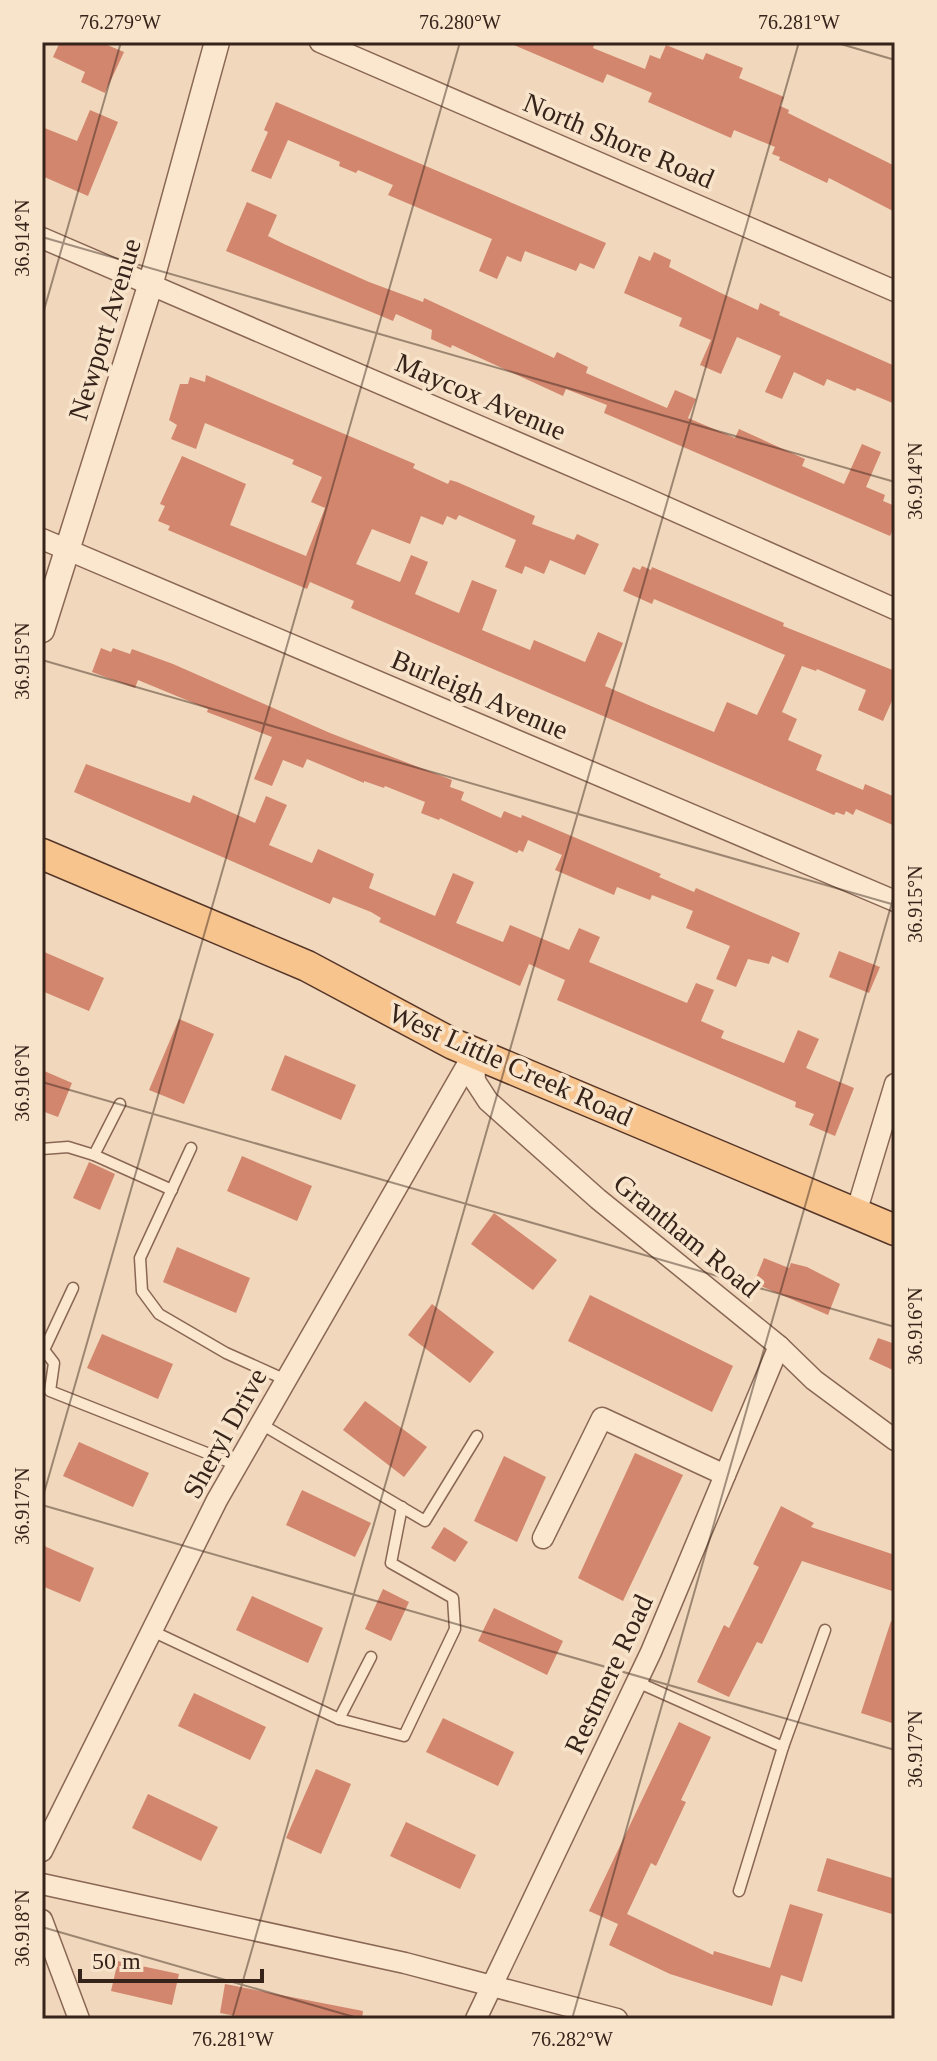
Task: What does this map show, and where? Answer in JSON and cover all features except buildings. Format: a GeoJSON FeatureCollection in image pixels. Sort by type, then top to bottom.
{"type":"FeatureCollection","features":[{"type":"Feature","properties":{"kind":"main road","name":"West Little Creek Road"},"geometry":{"type":"LineString","coordinates":[[42,854],[307,966],[474,1053],[895,1230]]}},
{"type":"Feature","properties":{"kind":"street","name":"Newport Avenue"},"geometry":{"type":"LineString","coordinates":[[42,630],[150,286],[217,42]]}},
{"type":"Feature","properties":{"kind":"street","name":"North Shore Road"},"geometry":{"type":"LineString","coordinates":[[320,42],[895,291]]}},
{"type":"Feature","properties":{"kind":"street","name":"Maycox Avenue"},"geometry":{"type":"LineString","coordinates":[[42,238],[618,485],[895,609]]}},
{"type":"Feature","properties":{"kind":"street","name":"Burleigh Avenue"},"geometry":{"type":"LineString","coordinates":[[42,539],[895,901]]}},
{"type":"Feature","properties":{"kind":"street","name":"Grantham Road"},"geometry":{"type":"LineString","coordinates":[[474,1053],[475,1081],[488,1101],[598,1199],[779,1346],[814,1380],[895,1440]]}},
{"type":"Feature","properties":{"kind":"street","name":"Sheryl Drive"},"geometry":{"type":"LineString","coordinates":[[42,1851],[217,1500],[474,1053]]}},
{"type":"Feature","properties":{"kind":"street"},"geometry":{"type":"LineString","coordinates":[[856,1213],[895,1084]]}},
{"type":"Feature","properties":{"kind":"street","name":"Restmere Road"},"geometry":{"type":"LineString","coordinates":[[476,2019],[637,1682],[779,1346]]}},
{"type":"Feature","properties":{"kind":"street"},"geometry":{"type":"LineString","coordinates":[[543,1538],[602,1418],[725,1475]]}},
{"type":"Feature","properties":{"kind":"street"},"geometry":{"type":"LineString","coordinates":[[42,1884],[405,1963],[617,2019]]}},
{"type":"Feature","properties":{"kind":"street"},"geometry":{"type":"LineString","coordinates":[[42,1920],[79,2019]]}},
{"type":"Feature","properties":{"kind":"lane"},"geometry":{"type":"LineString","coordinates":[[94,1155],[120,1104]]}},
{"type":"Feature","properties":{"kind":"lane"},"geometry":{"type":"LineString","coordinates":[[42,1149],[68,1147],[94,1155],[172,1190]]}},
{"type":"Feature","properties":{"kind":"lane"},"geometry":{"type":"LineString","coordinates":[[191,1148],[140,1258],[142,1291],[159,1314],[226,1353],[286,1380]]}},
{"type":"Feature","properties":{"kind":"lane"},"geometry":{"type":"LineString","coordinates":[[73,1288],[44,1350],[54,1363],[50,1391],[237,1465]]}},
{"type":"Feature","properties":{"kind":"lane"},"geometry":{"type":"LineString","coordinates":[[261,1424],[425,1521],[477,1436]]}},
{"type":"Feature","properties":{"kind":"lane"},"geometry":{"type":"LineString","coordinates":[[152,1631],[339,1719],[404,1736],[455,1629],[453,1598],[391,1563],[402,1507]]}},
{"type":"Feature","properties":{"kind":"lane"},"geometry":{"type":"LineString","coordinates":[[739,1891],[783,1747],[825,1630]]}},
{"type":"Feature","properties":{"kind":"lane"},"geometry":{"type":"LineString","coordinates":[[339,1719],[371,1657]]}},
{"type":"Feature","properties":{"kind":"lane"},"geometry":{"type":"LineString","coordinates":[[637,1682],[783,1747]]}}]}
